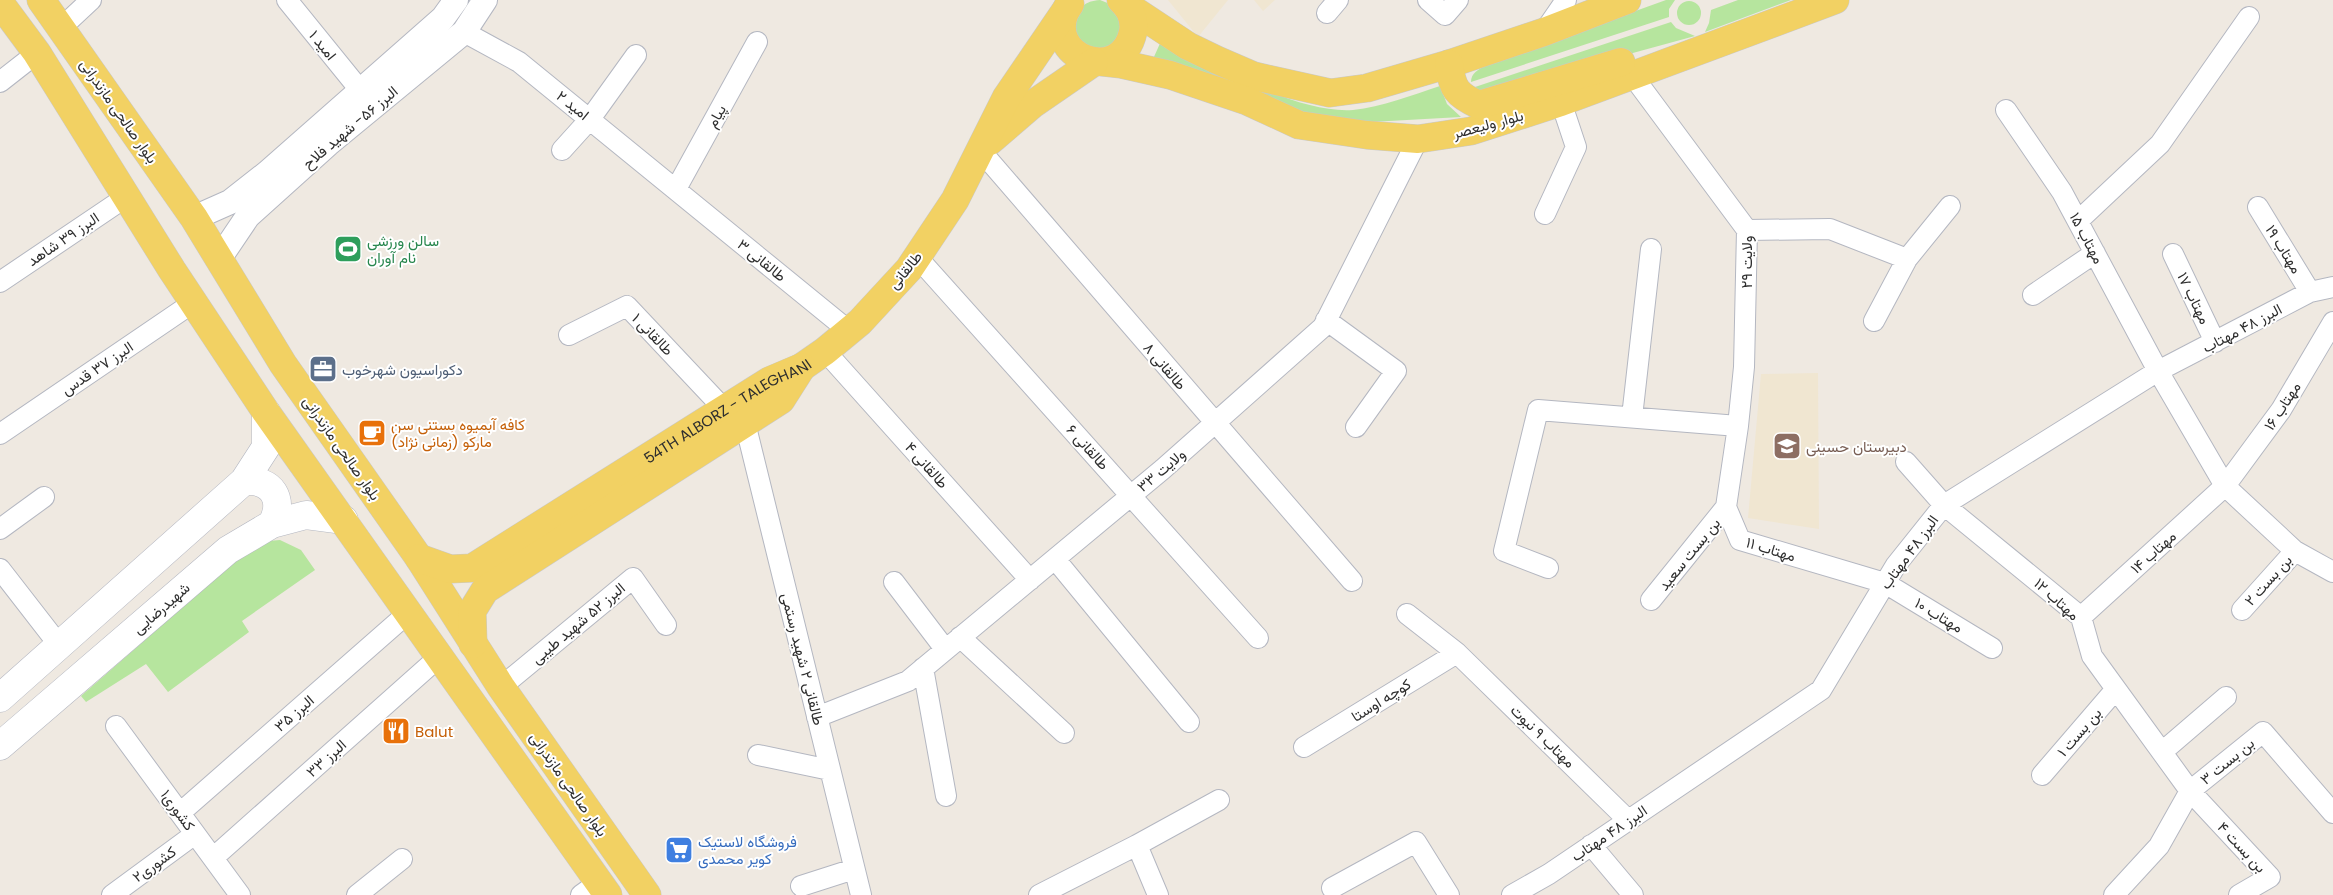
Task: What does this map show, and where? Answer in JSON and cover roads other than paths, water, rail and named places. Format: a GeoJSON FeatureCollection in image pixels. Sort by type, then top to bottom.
{"type":"FeatureCollection","features":[{"type":"Feature","properties":{"kind":"main road","name":"بلوار صالحی مازندرانی"},"geometry":{"type":"LineString","coordinates":[[41,0],[194,218],[283,364],[419,558],[501,687],[647,895]]}},
{"type":"Feature","properties":{"kind":"main road"},"geometry":{"type":"LineString","coordinates":[[1124,2],[1188,46],[1217,60],[1254,76],[1330,92],[1367,88],[1449,64],[1544,32],[1627,0]]}},
{"type":"Feature","properties":{"kind":"main road","name":"بلوار ولیعصر"},"geometry":{"type":"LineString","coordinates":[[1098,62],[1121,64],[1170,75],[1246,101],[1299,125],[1367,135],[1418,139],[1471,131],[1561,102],[1835,0]]}},
{"type":"Feature","properties":{"kind":"main road"},"geometry":{"type":"LineString","coordinates":[[1069,1],[1062,24],[1067,45],[1083,59],[1098,62]]}},
{"type":"Feature","properties":{"kind":"main road","name":"طالقانی"},"geometry":{"type":"LineString","coordinates":[[802,367],[860,322],[909,269],[955,200],[1006,98],[1069,1]]}},
{"type":"Feature","properties":{"kind":"main road","name":"طالقانی"},"geometry":{"type":"LineString","coordinates":[[980,150],[1033,104],[1098,62],[1114,58],[1124,50],[1131,40],[1134,28],[1132,16],[1124,2]]}},
{"type":"Feature","properties":{"kind":"main road"},"geometry":{"type":"LineString","coordinates":[[0,3],[37,52],[126,197],[266,412],[439,657],[596,891]]}},
{"type":"Feature","properties":{"kind":"main road"},"geometry":{"type":"LineString","coordinates":[[1449,64],[1451,83],[1462,98],[1479,105],[1643,55],[1735,37]]}},
{"type":"Feature","properties":{"kind":"main road","name":"54TH ALBORZ - TALEGHANI"},"geometry":{"type":"LineString","coordinates":[[473,644],[472,611],[485,590],[490,572],[735,416],[769,381],[802,367]]}},
{"type":"Feature","properties":{"kind":"main road"},"geometry":{"type":"LineString","coordinates":[[0,698],[244,481],[266,447],[266,412]]}},
{"type":"Feature","properties":{"kind":"main road"},"geometry":{"type":"LineString","coordinates":[[244,481],[256,480],[266,484],[274,492],[278,503],[277,514],[272,524]]}},
{"type":"Feature","properties":{"kind":"main road","name":"شهیدرضایی"},"geometry":{"type":"LineString","coordinates":[[0,746],[228,550],[272,524],[306,515],[344,520]]}},
{"type":"Feature","properties":{"kind":"main road","name":"54TH ALBORZ - TALEGHANI"},"geometry":{"type":"LineString","coordinates":[[419,558],[450,569],[472,568],[490,572]]}},
{"type":"Feature","properties":{"kind":"street"},"geometry":{"type":"LineString","coordinates":[[61,28],[90,0]]}},
{"type":"Feature","properties":{"kind":"street","name":"امید ۱"},"geometry":{"type":"LineString","coordinates":[[287,0],[360,90]]}},
{"type":"Feature","properties":{"kind":"street","name":"البرز ۵۶- شهید فلاح"},"geometry":{"type":"LineString","coordinates":[[194,218],[230,202],[267,172],[443,18],[456,0]]}},
{"type":"Feature","properties":{"kind":"street","name":"البرز ۵۶- شهید فلاح"},"geometry":{"type":"LineString","coordinates":[[219,259],[248,216],[328,144],[464,32],[485,0]]}},
{"type":"Feature","properties":{"kind":"street"},"geometry":{"type":"LineString","coordinates":[[1428,0],[1451,7]]}},
{"type":"Feature","properties":{"kind":"street"},"geometry":{"type":"LineString","coordinates":[[1544,32],[1566,0]]}},
{"type":"Feature","properties":{"kind":"street"},"geometry":{"type":"LineString","coordinates":[[2078,221],[2160,144],[2250,17]]}},
{"type":"Feature","properties":{"kind":"street","name":"امید ۲"},"geometry":{"type":"LineString","coordinates":[[464,32],[519,62],[676,189]]}},
{"type":"Feature","properties":{"kind":"street","name":"پیام"},"geometry":{"type":"LineString","coordinates":[[676,189],[757,42]]}},
{"type":"Feature","properties":{"kind":"street"},"geometry":{"type":"LineString","coordinates":[[0,82],[37,52]]}},
{"type":"Feature","properties":{"kind":"street"},"geometry":{"type":"LineString","coordinates":[[562,150],[590,119],[636,55]]}},
{"type":"Feature","properties":{"kind":"street","name":"ولایت ٢٩"},"geometry":{"type":"LineString","coordinates":[[1632,75],[1747,230],[1744,367],[1738,426]]}},
{"type":"Feature","properties":{"kind":"street"},"geometry":{"type":"LineString","coordinates":[[1546,214],[1576,147],[1561,102]]}},
{"type":"Feature","properties":{"kind":"street","name":"مهتاب ۱۵"},"geometry":{"type":"LineString","coordinates":[[2006,110],[2062,192],[2158,371]]}},
{"type":"Feature","properties":{"kind":"street","name":"ولایت ٣۳"},"geometry":{"type":"LineString","coordinates":[[817,717],[908,681],[1131,496],[1215,424],[1323,326],[1418,139]]}},
{"type":"Feature","properties":{"kind":"street","name":"طالقانی ۸"},"geometry":{"type":"LineString","coordinates":[[980,150],[1352,581]]}},
{"type":"Feature","properties":{"kind":"street","name":"طالقانی ۳"},"geometry":{"type":"LineString","coordinates":[[676,189],[849,331]]}},
{"type":"Feature","properties":{"kind":"street","name":"البرز ۳۹ شاهد"},"geometry":{"type":"LineString","coordinates":[[0,282],[126,197]]}},
{"type":"Feature","properties":{"kind":"street"},"geometry":{"type":"LineString","coordinates":[[1874,321],[1907,259],[1950,206]]}},
{"type":"Feature","properties":{"kind":"street","name":"مهتاب ۱۹"},"geometry":{"type":"LineString","coordinates":[[2258,207],[2310,292]]}},
{"type":"Feature","properties":{"kind":"street"},"geometry":{"type":"LineString","coordinates":[[1747,230],[1830,229],[1907,259]]}},
{"type":"Feature","properties":{"kind":"street"},"geometry":{"type":"LineString","coordinates":[[1632,417],[1651,249]]}},
{"type":"Feature","properties":{"kind":"street"},"geometry":{"type":"LineString","coordinates":[[2033,294],[2095,253]]}},
{"type":"Feature","properties":{"kind":"street","name":"مهتاب ۱۷"},"geometry":{"type":"LineString","coordinates":[[2173,254],[2215,342]]}},
{"type":"Feature","properties":{"kind":"street","name":"طالقانی ۶"},"geometry":{"type":"LineString","coordinates":[[917,257],[1258,638]]}},
{"type":"Feature","properties":{"kind":"street","name":"البرز ۴۸ مهتاب"},"geometry":{"type":"LineString","coordinates":[[1512,895],[1591,845],[1821,690],[1896,565],[1944,505],[2158,371],[2310,292],[2333,287]]}},
{"type":"Feature","properties":{"kind":"street","name":"البرز ۳۷ قدس"},"geometry":{"type":"LineString","coordinates":[[0,434],[194,302]]}},
{"type":"Feature","properties":{"kind":"street","name":"طالقانی ۱"},"geometry":{"type":"LineString","coordinates":[[569,335],[626,306],[735,416]]}},
{"type":"Feature","properties":{"kind":"street"},"geometry":{"type":"LineString","coordinates":[[1326,320],[1396,371],[1356,427]]}},
{"type":"Feature","properties":{"kind":"street","name":"مهتاب ۱۶"},"geometry":{"type":"LineString","coordinates":[[2226,486],[2281,410],[2333,322]]}},
{"type":"Feature","properties":{"kind":"street","name":"طالقانی ۴"},"geometry":{"type":"LineString","coordinates":[[825,351],[1030,580]]}},
{"type":"Feature","properties":{"kind":"street"},"geometry":{"type":"LineString","coordinates":[[2158,371],[2226,486],[2295,551],[2333,572]]}},
{"type":"Feature","properties":{"kind":"street"},"geometry":{"type":"LineString","coordinates":[[1548,568],[1504,551],[1538,410],[1738,426],[1726,507]]}},
{"type":"Feature","properties":{"kind":"street","name":"طالقانی ۲ شهید رستمی"},"geometry":{"type":"LineString","coordinates":[[735,416],[817,717],[861,895]]}},
{"type":"Feature","properties":{"kind":"street","name":"مهتاب ۱۲"},"geometry":{"type":"LineString","coordinates":[[1906,462],[1944,505],[2081,617],[2092,656],[2190,791]]}},
{"type":"Feature","properties":{"kind":"street","name":"مهتاب ۱۴"},"geometry":{"type":"LineString","coordinates":[[2081,617],[2226,486]]}},
{"type":"Feature","properties":{"kind":"street"},"geometry":{"type":"LineString","coordinates":[[0,529],[44,497]]}},
{"type":"Feature","properties":{"kind":"street","name":"مهتاب ۱۱"},"geometry":{"type":"LineString","coordinates":[[1726,507],[1740,540],[1886,583]]}},
{"type":"Feature","properties":{"kind":"street","name":"بن بست سعید"},"geometry":{"type":"LineString","coordinates":[[1651,600],[1726,507]]}},
{"type":"Feature","properties":{"kind":"street","name":"بن بست ۲"},"geometry":{"type":"LineString","coordinates":[[2242,610],[2295,551]]}},
{"type":"Feature","properties":{"kind":"street"},"geometry":{"type":"LineString","coordinates":[[1055,559],[1189,722]]}},
{"type":"Feature","properties":{"kind":"street"},"geometry":{"type":"LineString","coordinates":[[0,568],[59,645]]}},
{"type":"Feature","properties":{"kind":"street","name":"البرز ۵۲ شهید طیبی"},"geometry":{"type":"LineString","coordinates":[[501,687],[633,578],[666,626]]}},
{"type":"Feature","properties":{"kind":"street"},"geometry":{"type":"LineString","coordinates":[[894,582],[953,643],[1064,733]]}},
{"type":"Feature","properties":{"kind":"street","name":"مهتاب ۱۰"},"geometry":{"type":"LineString","coordinates":[[1886,583],[1992,648]]}},
{"type":"Feature","properties":{"kind":"street","name":"البرز ۳۵"},"geometry":{"type":"LineString","coordinates":[[180,813],[408,613]]}},
{"type":"Feature","properties":{"kind":"street","name":"مهتاب ۹ نبوت"},"geometry":{"type":"LineString","coordinates":[[1408,614],[1457,653],[1628,820]]}},
{"type":"Feature","properties":{"kind":"street","name":"کوچه اوستا"},"geometry":{"type":"LineString","coordinates":[[1304,747],[1457,653]]}},
{"type":"Feature","properties":{"kind":"street","name":"البرز ۳۳"},"geometry":{"type":"LineString","coordinates":[[213,858],[439,657]]}},
{"type":"Feature","properties":{"kind":"street"},"geometry":{"type":"LineString","coordinates":[[923,668],[946,796]]}},
{"type":"Feature","properties":{"kind":"street","name":"بن بست ۱"},"geometry":{"type":"LineString","coordinates":[[2042,775],[2116,689]]}},
{"type":"Feature","properties":{"kind":"street"},"geometry":{"type":"LineString","coordinates":[[2162,752],[2226,697]]}},
{"type":"Feature","properties":{"kind":"street","name":"کشوری۱"},"geometry":{"type":"LineString","coordinates":[[116,726],[240,895]]}},
{"type":"Feature","properties":{"kind":"street","name":"بن بست ۳"},"geometry":{"type":"LineString","coordinates":[[2190,791],[2263,732],[2333,813]]}},
{"type":"Feature","properties":{"kind":"street"},"geometry":{"type":"LineString","coordinates":[[758,755],[830,770]]}},
{"type":"Feature","properties":{"kind":"street"},"geometry":{"type":"LineString","coordinates":[[2114,895],[2160,846],[2190,791]]}},
{"type":"Feature","properties":{"kind":"street","name":"بن بست ۴"},"geometry":{"type":"LineString","coordinates":[[2190,791],[2270,877],[2239,895]]}},
{"type":"Feature","properties":{"kind":"street"},"geometry":{"type":"LineString","coordinates":[[1038,895],[1138,845],[1220,800]]}},
{"type":"Feature","properties":{"kind":"street","name":"کشوری۲"},"geometry":{"type":"LineString","coordinates":[[112,895],[195,834]]}},
{"type":"Feature","properties":{"kind":"street"},"geometry":{"type":"LineString","coordinates":[[1332,888],[1416,842],[1449,895]]}},
{"type":"Feature","properties":{"kind":"street"},"geometry":{"type":"LineString","coordinates":[[1138,845],[1158,895]]}},
{"type":"Feature","properties":{"kind":"street"},"geometry":{"type":"LineString","coordinates":[[1591,845],[1633,895]]}},
{"type":"Feature","properties":{"kind":"street"},"geometry":{"type":"LineString","coordinates":[[357,895],[402,859]]}},
{"type":"Feature","properties":{"kind":"street"},"geometry":{"type":"LineString","coordinates":[[801,886],[854,869]]}},
{"type":"Feature","properties":{"kind":"place","name":"سالن ورزشی نام آوران"},"geometry":{"type":"Point","coordinates":[348,249]}},
{"type":"Feature","properties":{"kind":"place","name":"دکوراسیون شهرخوب"},"geometry":{"type":"Point","coordinates":[323,369]}},
{"type":"Feature","properties":{"kind":"place","name":"کافه آبمیوه بستنی سن مارکو (زمانی نژاد)"},"geometry":{"type":"Point","coordinates":[372,433]}},
{"type":"Feature","properties":{"kind":"place","name":"دبیرستان حسینی"},"geometry":{"type":"Point","coordinates":[1787,446]}},
{"type":"Feature","properties":{"kind":"place","name":"Balut"},"geometry":{"type":"Point","coordinates":[396,731]}},
{"type":"Feature","properties":{"kind":"place","name":"فروشگاه لاستیک کویر محمدی"},"geometry":{"type":"Point","coordinates":[679,850]}}]}
